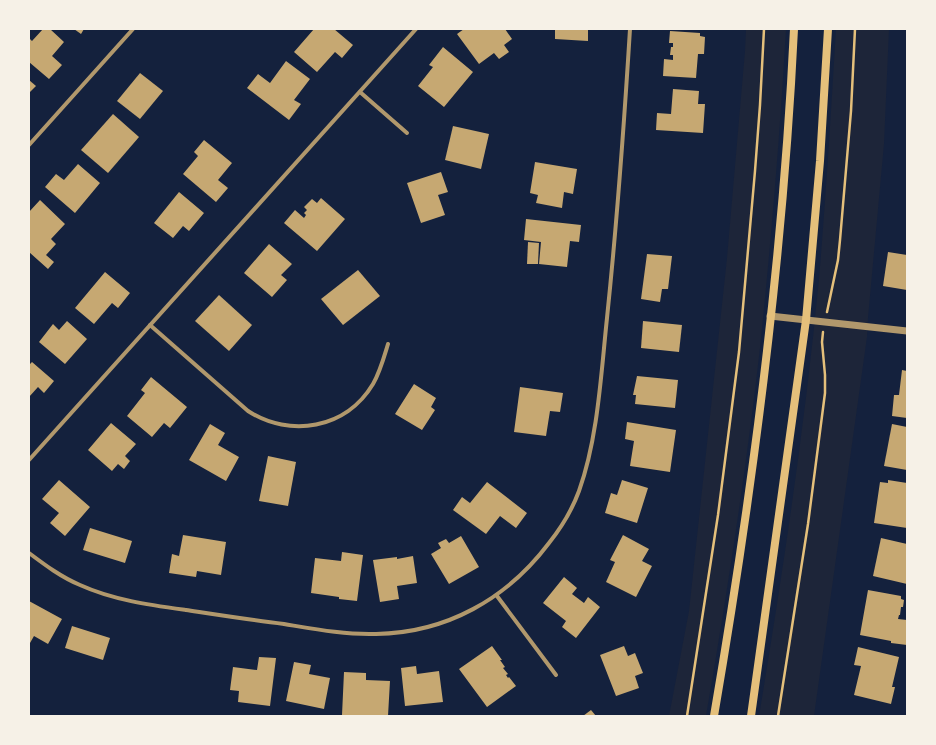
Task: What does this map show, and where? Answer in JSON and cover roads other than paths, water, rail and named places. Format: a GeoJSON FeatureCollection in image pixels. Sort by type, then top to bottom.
{"type":"FeatureCollection","features":[{"type":"Feature","properties":{"kind":"main road"},"geometry":{"type":"LineString","coordinates":[[714,716],[735,589],[760,410],[783,197],[794,29]]}},
{"type":"Feature","properties":{"kind":"main road"},"geometry":{"type":"LineString","coordinates":[[751,716],[806,320],[820,161],[828,29]]}},
{"type":"Feature","properties":{"kind":"street"},"geometry":{"type":"LineString","coordinates":[[29,145],[133,29]]}},
{"type":"Feature","properties":{"kind":"street"},"geometry":{"type":"LineString","coordinates":[[29,460],[416,29]]}},
{"type":"Feature","properties":{"kind":"street"},"geometry":{"type":"LineString","coordinates":[[29,553],[55,572],[77,584],[120,599],[156,606],[343,633],[390,634],[422,628],[455,618],[480,606],[497,596],[511,585],[529,567],[556,535],[570,511],[578,493],[589,456],[599,390],[618,207],[630,29]]}},
{"type":"Feature","properties":{"kind":"street"},"geometry":{"type":"LineString","coordinates":[[360,92],[407,133]]}},
{"type":"Feature","properties":{"kind":"street"},"geometry":{"type":"LineString","coordinates":[[770,316],[907,331]]}},
{"type":"Feature","properties":{"kind":"street"},"geometry":{"type":"LineString","coordinates":[[150,325],[248,411],[273,423],[293,427],[326,422],[336,418],[354,405],[374,383],[388,344]]}},
{"type":"Feature","properties":{"kind":"street"},"geometry":{"type":"LineString","coordinates":[[497,596],[556,676]]}}]}
